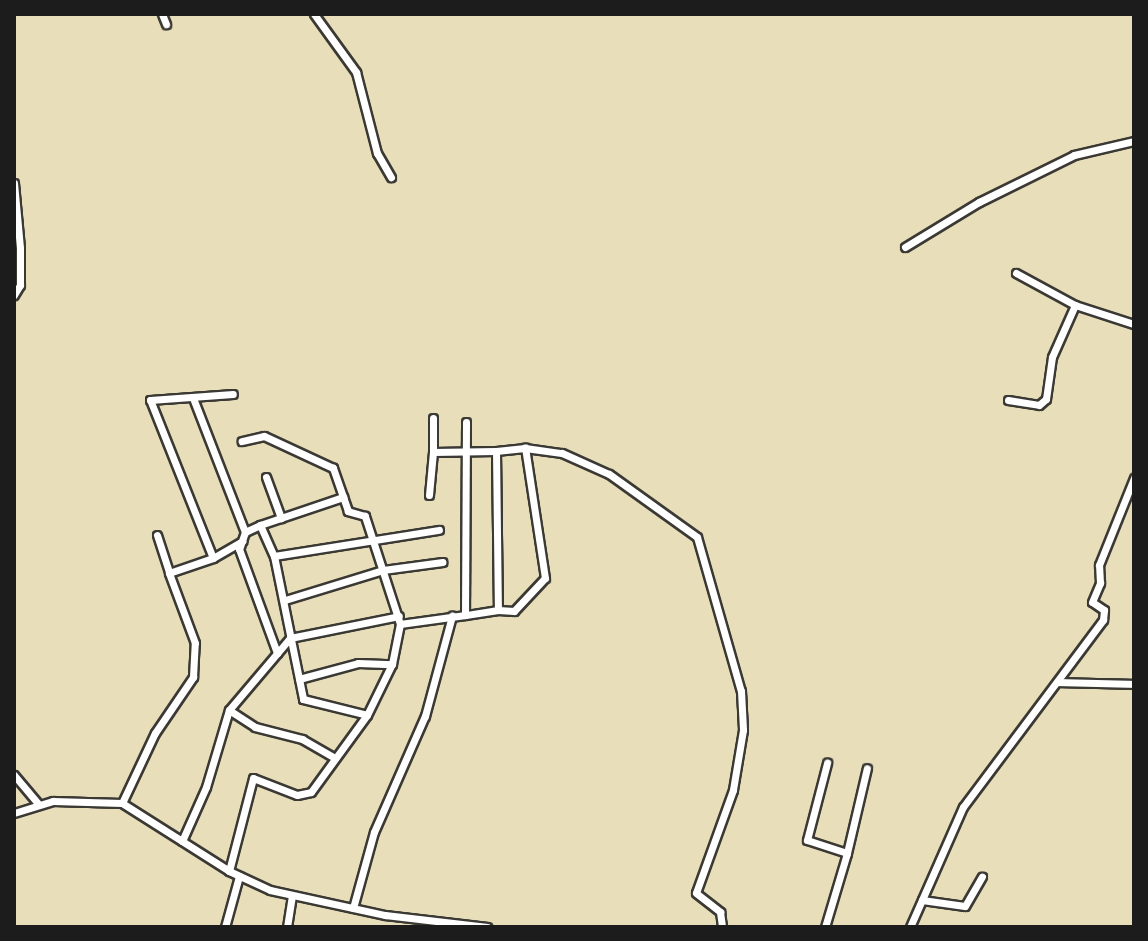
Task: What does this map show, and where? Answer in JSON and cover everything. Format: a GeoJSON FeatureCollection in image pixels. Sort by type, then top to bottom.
{"type":"FeatureCollection","features":[{"type":"Feature","properties":{"kind":"street"},"geometry":{"type":"LineString","coordinates":[[162,14],[166,24]]}},
{"type":"Feature","properties":{"kind":"street"},"geometry":{"type":"LineString","coordinates":[[314,14],[356,72],[377,153],[391,177]]}},
{"type":"Feature","properties":{"kind":"street"},"geometry":{"type":"LineString","coordinates":[[905,247],[1074,155],[1134,141]]}},
{"type":"Feature","properties":{"kind":"street"},"geometry":{"type":"LineString","coordinates":[[14,183],[20,248],[20,285],[14,295]]}},
{"type":"Feature","properties":{"kind":"street"},"geometry":{"type":"LineString","coordinates":[[1016,273],[1075,305],[1134,324]]}},
{"type":"Feature","properties":{"kind":"street"},"geometry":{"type":"LineString","coordinates":[[1008,400],[1039,405],[1046,399],[1052,357],[1075,305]]}},
{"type":"Feature","properties":{"kind":"street"},"geometry":{"type":"LineString","coordinates":[[213,558],[150,400],[233,394]]}},
{"type":"Feature","properties":{"kind":"street"},"geometry":{"type":"LineString","coordinates":[[193,398],[245,532],[239,549],[277,653]]}},
{"type":"Feature","properties":{"kind":"street"},"geometry":{"type":"LineString","coordinates":[[429,495],[433,418]]}},
{"type":"Feature","properties":{"kind":"street"},"geometry":{"type":"LineString","coordinates":[[465,615],[466,422]]}},
{"type":"Feature","properties":{"kind":"street"},"geometry":{"type":"LineString","coordinates":[[229,871],[253,778],[297,795],[311,792],[367,715],[392,664],[400,620],[365,516],[348,511],[333,468],[264,436],[242,441]]}},
{"type":"Feature","properties":{"kind":"street"},"geometry":{"type":"LineString","coordinates":[[433,452],[525,448],[562,453],[609,474],[688,527],[705,554],[733,652],[743,730],[725,820],[696,893],[720,912],[722,927]]}},
{"type":"Feature","properties":{"kind":"street"},"geometry":{"type":"LineString","coordinates":[[182,841],[206,787],[229,710],[290,638],[400,620],[514,611],[545,578],[525,448]]}},
{"type":"Feature","properties":{"kind":"street"},"geometry":{"type":"LineString","coordinates":[[496,451],[498,610]]}},
{"type":"Feature","properties":{"kind":"street"},"geometry":{"type":"LineString","coordinates":[[266,477],[281,518]]}},
{"type":"Feature","properties":{"kind":"street"},"geometry":{"type":"LineString","coordinates":[[910,927],[963,807],[1059,682],[1106,614],[1092,602],[1100,583],[1099,565],[1134,478]]}},
{"type":"Feature","properties":{"kind":"street"},"geometry":{"type":"LineString","coordinates":[[245,532],[343,497]]}},
{"type":"Feature","properties":{"kind":"street"},"geometry":{"type":"LineString","coordinates":[[260,525],[274,556],[285,600],[303,699],[367,715]]}},
{"type":"Feature","properties":{"kind":"street"},"geometry":{"type":"LineString","coordinates":[[274,556],[372,538],[439,530]]}},
{"type":"Feature","properties":{"kind":"street"},"geometry":{"type":"LineString","coordinates":[[122,803],[155,733],[188,690],[195,668],[195,643],[157,535]]}},
{"type":"Feature","properties":{"kind":"street"},"geometry":{"type":"LineString","coordinates":[[169,573],[213,558],[242,541]]}},
{"type":"Feature","properties":{"kind":"street"},"geometry":{"type":"LineString","coordinates":[[285,600],[383,570],[442,562]]}},
{"type":"Feature","properties":{"kind":"street"},"geometry":{"type":"LineString","coordinates":[[353,908],[374,832],[425,716],[452,616]]}},
{"type":"Feature","properties":{"kind":"street"},"geometry":{"type":"LineString","coordinates":[[299,679],[358,663],[392,664]]}},
{"type":"Feature","properties":{"kind":"street"},"geometry":{"type":"LineString","coordinates":[[1059,682],[1134,684]]}},
{"type":"Feature","properties":{"kind":"street"},"geometry":{"type":"LineString","coordinates":[[229,710],[255,727],[302,739],[335,758]]}},
{"type":"Feature","properties":{"kind":"street"},"geometry":{"type":"LineString","coordinates":[[827,763],[807,840],[847,853]]}},
{"type":"Feature","properties":{"kind":"street"},"geometry":{"type":"LineString","coordinates":[[825,927],[867,768]]}},
{"type":"Feature","properties":{"kind":"street"},"geometry":{"type":"LineString","coordinates":[[14,775],[38,804]]}},
{"type":"Feature","properties":{"kind":"street"},"geometry":{"type":"LineString","coordinates":[[14,813],[38,804],[93,798],[122,803],[229,871],[292,896],[385,915],[487,927]]}},
{"type":"Feature","properties":{"kind":"street"},"geometry":{"type":"LineString","coordinates":[[225,927],[239,876]]}},
{"type":"Feature","properties":{"kind":"street"},"geometry":{"type":"LineString","coordinates":[[922,900],[965,906],[982,876]]}},
{"type":"Feature","properties":{"kind":"street"},"geometry":{"type":"LineString","coordinates":[[287,927],[292,896]]}},
{"type":"Feature","properties":{"kind":"street"},"geometry":{"type":"LineString","coordinates":[[385,915],[385,927]]}}]}
